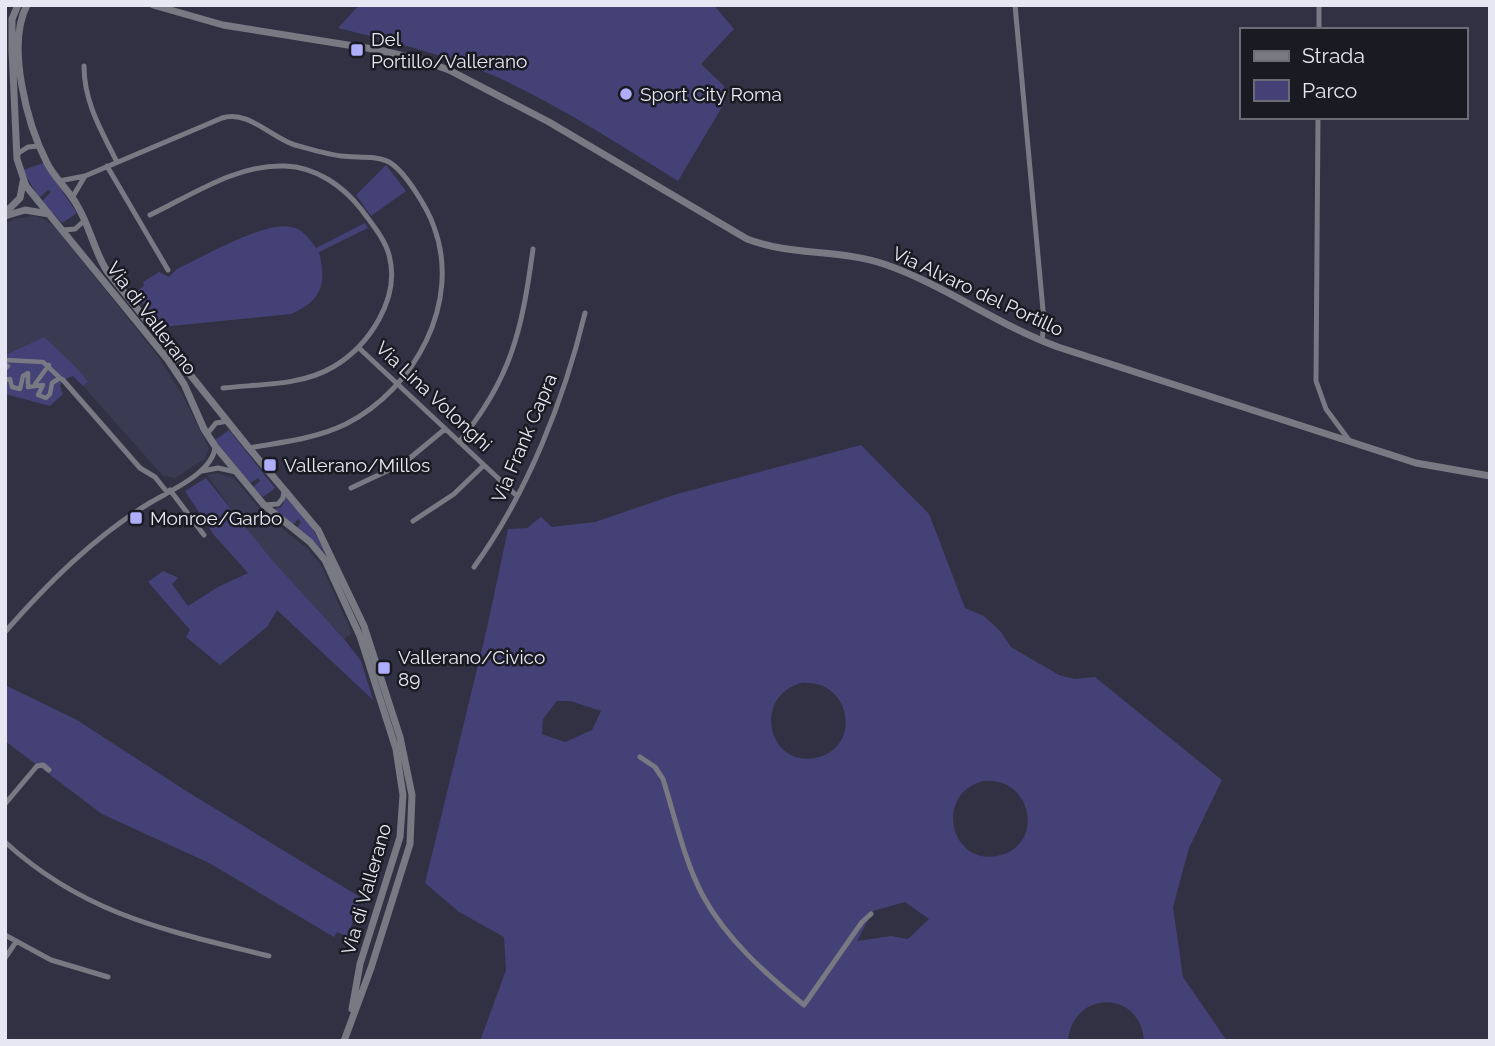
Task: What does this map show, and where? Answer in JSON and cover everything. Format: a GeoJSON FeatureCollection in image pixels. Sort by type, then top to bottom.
{"type":"FeatureCollection","features":[{"type":"Feature","properties":{"kind":"street","name":"Via di Vallerano"},"geometry":{"type":"LineString","coordinates":[[18,5],[11,23],[17,154],[22,178],[33,196],[168,360],[184,384],[215,446],[264,505],[313,545],[328,567],[365,649],[399,762],[403,803],[400,837],[360,964],[344,1041]]}},
{"type":"Feature","properties":{"kind":"street","name":"Via di Vallerano"},"geometry":{"type":"LineString","coordinates":[[27,5],[19,27],[20,61],[26,103],[39,146],[48,165],[72,198],[107,271],[248,448],[318,530],[361,618],[400,737],[411,784],[409,848],[371,968],[349,1023]]}},
{"type":"Feature","properties":{"kind":"street","name":"Via Alvaro del Portillo"},"geometry":{"type":"LineString","coordinates":[[153,5],[236,28],[379,50],[439,66],[478,83],[549,122],[747,239],[782,250],[847,255],[885,265],[1042,341],[1432,467],[1490,477]]}},
{"type":"Feature","properties":{"kind":"street"},"geometry":{"type":"LineString","coordinates":[[1016,5],[1044,326],[1042,341]]}},
{"type":"Feature","properties":{"kind":"street"},"geometry":{"type":"LineString","coordinates":[[1319,28],[1320,5]]}},
{"type":"Feature","properties":{"kind":"street"},"geometry":{"type":"LineString","coordinates":[[84,66],[84,85],[90,105],[117,162]]}},
{"type":"Feature","properties":{"kind":"street"},"geometry":{"type":"LineString","coordinates":[[59,181],[85,176],[222,118],[235,116],[292,144],[336,155],[378,159],[390,163],[402,174],[430,217],[442,259],[440,298],[433,324],[417,358],[397,384],[361,415],[340,427],[299,440],[248,448]]}},
{"type":"Feature","properties":{"kind":"street"},"geometry":{"type":"LineString","coordinates":[[1318,119],[1316,381],[1326,410],[1349,440]]}},
{"type":"Feature","properties":{"kind":"street"},"geometry":{"type":"LineString","coordinates":[[17,154],[28,147],[39,146]]}},
{"type":"Feature","properties":{"kind":"street"},"geometry":{"type":"LineString","coordinates":[[107,166],[168,270]]}},
{"type":"Feature","properties":{"kind":"street"},"geometry":{"type":"LineString","coordinates":[[150,215],[231,176],[256,169],[293,167],[335,183],[348,194],[385,244],[390,263],[390,285],[373,330],[359,348],[333,367],[315,375],[296,380],[223,388]]}},
{"type":"Feature","properties":{"kind":"street"},"geometry":{"type":"LineString","coordinates":[[72,198],[85,176]]}},
{"type":"Feature","properties":{"kind":"street"},"geometry":{"type":"LineString","coordinates":[[5,214],[21,196],[22,178]]}},
{"type":"Feature","properties":{"kind":"street"},"geometry":{"type":"LineString","coordinates":[[5,214],[25,210],[49,214]]}},
{"type":"Feature","properties":{"kind":"street"},"geometry":{"type":"LineString","coordinates":[[63,230],[75,229],[84,221]]}},
{"type":"Feature","properties":{"kind":"street"},"geometry":{"type":"LineString","coordinates":[[459,442],[491,399],[512,354],[523,318],[533,249]]}},
{"type":"Feature","properties":{"kind":"street","name":"Via Frank Capra"},"geometry":{"type":"LineString","coordinates":[[474,567],[503,526],[517,496],[558,401],[585,313]]}},
{"type":"Feature","properties":{"kind":"street","name":"Via Lina Volonghi"},"geometry":{"type":"LineString","coordinates":[[359,348],[517,496]]}},
{"type":"Feature","properties":{"kind":"street"},"geometry":{"type":"LineString","coordinates":[[5,364],[43,362],[49,365],[140,468],[155,477],[168,491],[204,535]]}},
{"type":"Feature","properties":{"kind":"street"},"geometry":{"type":"LineString","coordinates":[[34,385],[49,365]]}},
{"type":"Feature","properties":{"kind":"street"},"geometry":{"type":"LineString","coordinates":[[5,380],[10,379],[12,387],[20,389],[23,376],[27,373],[28,387],[43,385],[38,395],[46,398],[50,394],[52,383],[62,379]]}},
{"type":"Feature","properties":{"kind":"street"},"geometry":{"type":"LineString","coordinates":[[207,434],[216,423],[228,421]]}},
{"type":"Feature","properties":{"kind":"street"},"geometry":{"type":"LineString","coordinates":[[351,488],[408,460],[445,429]]}},
{"type":"Feature","properties":{"kind":"street"},"geometry":{"type":"LineString","coordinates":[[5,632],[45,588],[93,542],[122,520],[202,471],[213,458],[215,446]]}},
{"type":"Feature","properties":{"kind":"street"},"geometry":{"type":"LineString","coordinates":[[413,521],[454,494],[484,465]]}},
{"type":"Feature","properties":{"kind":"street"},"geometry":{"type":"LineString","coordinates":[[202,471],[218,468],[236,472]]}},
{"type":"Feature","properties":{"kind":"street"},"geometry":{"type":"LineString","coordinates":[[264,505],[278,503],[282,500],[284,490]]}},
{"type":"Feature","properties":{"kind":"street"},"geometry":{"type":"LineString","coordinates":[[640,757],[655,766],[663,779],[692,870],[714,914],[761,970],[804,1005],[862,922],[871,914]]}},
{"type":"Feature","properties":{"kind":"street"},"geometry":{"type":"LineString","coordinates":[[5,804],[36,766],[43,765],[49,770]]}},
{"type":"Feature","properties":{"kind":"street"},"geometry":{"type":"LineString","coordinates":[[5,842],[43,874],[108,911],[268,956]]}},
{"type":"Feature","properties":{"kind":"street"},"geometry":{"type":"LineString","coordinates":[[5,935],[51,960],[108,977]]}},
{"type":"Feature","properties":{"kind":"street"},"geometry":{"type":"LineString","coordinates":[[5,958],[16,942]]}},
{"type":"Feature","properties":{"kind":"shaded area"},"geometry":{"type":"Polygon","coordinates":[[[35,216],[54,226],[158,356],[184,398],[209,448],[205,459],[175,478],[163,476],[83,386],[87,382],[44,337],[5,355],[5,224],[14,219],[35,216]]]}},
{"type":"Feature","properties":{"kind":"shaded area"},"geometry":{"type":"Polygon","coordinates":[[[217,473],[234,478],[266,516],[309,550],[322,567],[352,633],[344,639],[271,560],[207,475],[217,473]]]}},
{"type":"Feature","properties":{"kind":"green space","name":"Sport City Roma"},"geometry":{"type":"Polygon","coordinates":[[[359,5],[714,5],[734,29],[701,64],[724,86],[725,102],[678,181],[566,113],[497,77],[438,55],[338,28],[359,5]]]}},
{"type":"Feature","properties":{"kind":"green space"},"geometry":{"type":"Polygon","coordinates":[[[43,163],[77,213],[62,223],[42,201],[51,192],[48,190],[39,198],[23,170],[43,163]]]}},
{"type":"Feature","properties":{"kind":"green space"},"geometry":{"type":"Polygon","coordinates":[[[386,165],[406,191],[371,216],[356,195],[386,165]]]}},
{"type":"Feature","properties":{"kind":"green space"},"geometry":{"type":"Polygon","coordinates":[[[365,223],[368,228],[319,252],[322,273],[320,290],[310,303],[291,314],[162,327],[134,293],[144,286],[143,282],[159,272],[169,277],[177,269],[217,249],[265,229],[295,228],[306,235],[316,248],[365,223]]]}},
{"type":"Feature","properties":{"kind":"green space"},"geometry":{"type":"Polygon","coordinates":[[[44,337],[88,382],[83,386],[73,376],[63,380],[60,386],[63,394],[50,406],[5,394],[5,355],[44,337]]]}},
{"type":"Feature","properties":{"kind":"green space"},"geometry":{"type":"Polygon","coordinates":[[[229,430],[275,488],[263,497],[253,487],[260,481],[258,478],[250,483],[215,440],[229,430]]]}},
{"type":"Feature","properties":{"kind":"green space"},"geometry":{"type":"Polygon","coordinates":[[[861,445],[929,514],[965,608],[984,616],[1001,632],[1011,647],[1059,675],[1074,679],[1095,677],[1222,780],[1189,848],[1173,907],[1183,977],[1227,1041],[1144,1041],[1140,1024],[1132,1012],[1107,1002],[1093,1005],[1082,1012],[1073,1024],[1068,1041],[480,1041],[506,970],[504,937],[459,912],[425,883],[487,628],[508,529],[527,528],[541,517],[552,527],[595,522],[677,494],[861,445]],[[801,683],[786,691],[776,702],[772,715],[772,729],[777,742],[786,752],[799,758],[815,758],[830,752],[840,742],[845,729],[845,715],[840,702],[831,691],[818,684],[801,683]],[[557,701],[543,719],[542,734],[565,742],[592,730],[601,711],[570,701],[557,701]],[[983,781],[968,788],[958,799],[954,813],[954,827],[959,840],[968,850],[981,856],[997,856],[1012,850],[1022,840],[1027,827],[1027,813],[1022,800],[1013,789],[1000,782],[983,781]],[[905,902],[873,911],[857,941],[891,936],[908,939],[929,919],[905,902]]]}},
{"type":"Feature","properties":{"kind":"green space"},"geometry":{"type":"Polygon","coordinates":[[[206,478],[272,560],[361,661],[373,700],[277,610],[267,627],[220,665],[186,637],[190,630],[148,582],[163,571],[177,577],[172,584],[188,606],[218,587],[248,573],[214,535],[185,491],[206,478]]]}},
{"type":"Feature","properties":{"kind":"green space"},"geometry":{"type":"Polygon","coordinates":[[[286,498],[312,528],[328,557],[297,528],[301,522],[298,519],[293,525],[273,510],[281,507],[286,498]]]}},
{"type":"Feature","properties":{"kind":"green space"},"geometry":{"type":"Polygon","coordinates":[[[5,685],[77,720],[191,794],[360,897],[348,937],[337,932],[334,937],[209,863],[102,814],[5,741],[5,685]]]}},
{"type":"Feature","properties":{"kind":"place","name":"Del Portillo/Vallerano"},"geometry":{"type":"Point","coordinates":[357,50]}},
{"type":"Feature","properties":{"kind":"place","name":"Sport City Roma"},"geometry":{"type":"Point","coordinates":[626,94]}},
{"type":"Feature","properties":{"kind":"place","name":"Vallerano/Millos"},"geometry":{"type":"Point","coordinates":[270,465]}},
{"type":"Feature","properties":{"kind":"place","name":"Monroe/Garbo"},"geometry":{"type":"Point","coordinates":[136,518]}},
{"type":"Feature","properties":{"kind":"place","name":"Vallerano/Civico 89"},"geometry":{"type":"Point","coordinates":[384,668]}}]}
